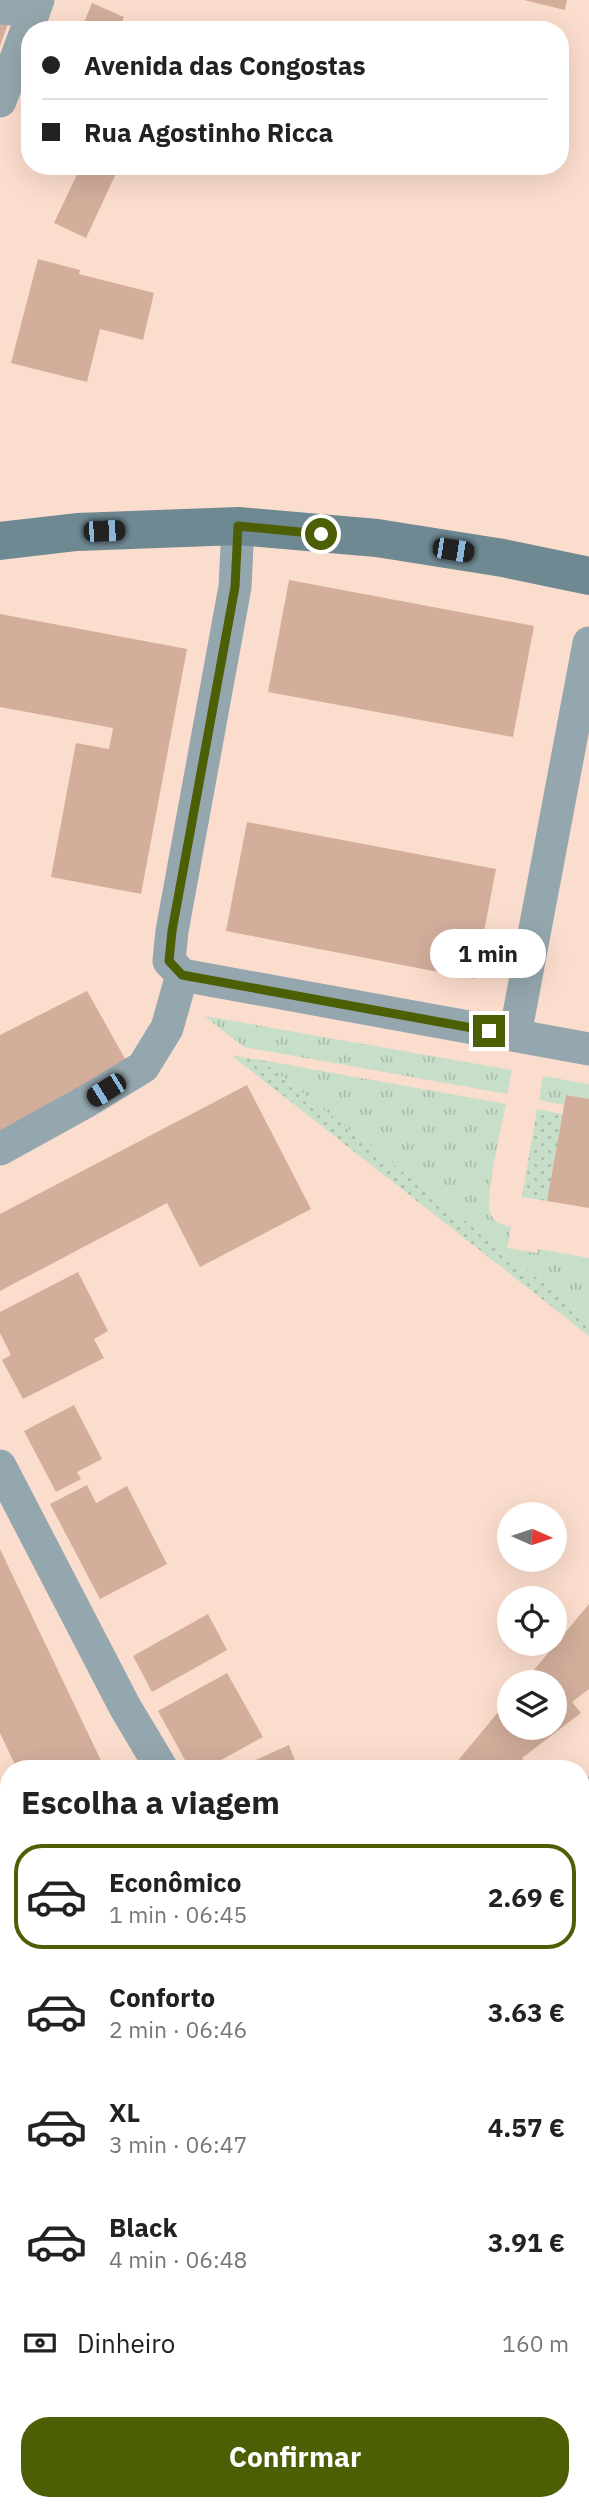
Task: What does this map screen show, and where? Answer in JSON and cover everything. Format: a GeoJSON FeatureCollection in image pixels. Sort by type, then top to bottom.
{"type":"FeatureCollection","features":[{"type":"Feature","properties":{"kind":"main road"},"geometry":{"type":"LineString","coordinates":[[0,541],[77,532],[238,526],[377,538],[503,558],[589,576]]}},
{"type":"Feature","properties":{"kind":"street"},"geometry":{"type":"LineString","coordinates":[[0,8],[36,6]]}},
{"type":"Feature","properties":{"kind":"street"},"geometry":{"type":"LineString","coordinates":[[0,102],[21,46]]}},
{"type":"Feature","properties":{"kind":"street"},"geometry":{"type":"LineString","coordinates":[[238,526],[235,587],[172,931],[169,961],[182,975],[589,1049]]}},
{"type":"Feature","properties":{"kind":"street"},"geometry":{"type":"LineString","coordinates":[[515,1035],[589,643]]}},
{"type":"Feature","properties":{"kind":"street"},"geometry":{"type":"LineString","coordinates":[[0,1149],[143,1067],[167,1028],[182,975]]}},
{"type":"Feature","properties":{"kind":"street"},"geometry":{"type":"LineString","coordinates":[[0,1466],[125,1707],[157,1760]]}},
{"type":"Feature","properties":{"kind":"green space"},"geometry":{"type":"Polygon","coordinates":[[[204,1016],[512,1070],[507,1094],[244,1047],[204,1016]]]}},
{"type":"Feature","properties":{"kind":"green space"},"geometry":{"type":"Polygon","coordinates":[[[231,1055],[261,1060],[589,1319],[589,1336],[231,1055]]]}},
{"type":"Feature","properties":{"kind":"green space"},"geometry":{"type":"Polygon","coordinates":[[[261,1060],[506,1104],[492,1177],[490,1212],[498,1222],[511,1227],[507,1248],[537,1253],[538,1249],[589,1258],[589,1319],[261,1060]]]}},
{"type":"Feature","properties":{"kind":"green space"},"geometry":{"type":"Polygon","coordinates":[[[543,1076],[589,1084],[589,1099],[566,1095],[564,1105],[539,1100],[543,1076]]]}},
{"type":"Feature","properties":{"kind":"green space"},"geometry":{"type":"Polygon","coordinates":[[[537,1109],[563,1114],[547,1201],[522,1197],[537,1109]]]}},
{"type":"Feature","properties":{"kind":"building"},"geometry":{"type":"Polygon","coordinates":[[[524,0],[567,0],[565,10],[524,0]]]}},
{"type":"Feature","properties":{"kind":"building"},"geometry":{"type":"Polygon","coordinates":[[[92,3],[124,17],[122,21],[85,21],[92,3]]]}},
{"type":"Feature","properties":{"kind":"building"},"geometry":{"type":"Polygon","coordinates":[[[0,14],[11,16],[0,46],[0,14]]]}},
{"type":"Feature","properties":{"kind":"building"},"geometry":{"type":"Polygon","coordinates":[[[77,175],[115,175],[86,238],[54,223],[77,175]]]}},
{"type":"Feature","properties":{"kind":"building"},"geometry":{"type":"Polygon","coordinates":[[[38,259],[80,270],[79,274],[154,293],[143,340],[100,329],[87,382],[11,363],[38,259]]]}},
{"type":"Feature","properties":{"kind":"building"},"geometry":{"type":"Polygon","coordinates":[[[289,580],[534,626],[513,737],[268,692],[289,580]]]}},
{"type":"Feature","properties":{"kind":"building"},"geometry":{"type":"Polygon","coordinates":[[[0,614],[187,649],[141,894],[51,877],[76,743],[109,749],[113,728],[0,707],[0,614]]]}},
{"type":"Feature","properties":{"kind":"building"},"geometry":{"type":"Polygon","coordinates":[[[247,822],[496,869],[475,979],[226,931],[247,822]]]}},
{"type":"Feature","properties":{"kind":"building"},"geometry":{"type":"Polygon","coordinates":[[[87,991],[128,1064],[0,1131],[0,1035],[87,991]]]}},
{"type":"Feature","properties":{"kind":"building"},"geometry":{"type":"Polygon","coordinates":[[[247,1085],[311,1209],[200,1267],[167,1203],[0,1291],[0,1214],[247,1085]]]}},
{"type":"Feature","properties":{"kind":"building"},"geometry":{"type":"Polygon","coordinates":[[[566,1095],[589,1099],[589,1208],[547,1201],[566,1095]]]}},
{"type":"Feature","properties":{"kind":"building"},"geometry":{"type":"Polygon","coordinates":[[[78,1272],[108,1331],[94,1339],[104,1358],[23,1399],[2,1360],[11,1355],[0,1333],[0,1312],[78,1272]]]}},
{"type":"Feature","properties":{"kind":"building"},"geometry":{"type":"Polygon","coordinates":[[[74,1405],[102,1459],[77,1472],[81,1479],[56,1492],[24,1431],[74,1405]]]}},
{"type":"Feature","properties":{"kind":"building"},"geometry":{"type":"Polygon","coordinates":[[[87,1485],[96,1503],[127,1486],[167,1564],[100,1599],[50,1504],[87,1485]]]}},
{"type":"Feature","properties":{"kind":"building"},"geometry":{"type":"Polygon","coordinates":[[[0,1549],[101,1760],[13,1760],[0,1733],[0,1549]]]}},
{"type":"Feature","properties":{"kind":"building"},"geometry":{"type":"Polygon","coordinates":[[[589,1604],[589,1689],[572,1702],[581,1713],[567,1724],[567,1670],[534,1670],[546,1656],[567,1656],[567,1630],[589,1604]]]}},
{"type":"Feature","properties":{"kind":"building"},"geometry":{"type":"Polygon","coordinates":[[[208,1614],[227,1650],[152,1692],[133,1656],[208,1614]]]}},
{"type":"Feature","properties":{"kind":"building"},"geometry":{"type":"Polygon","coordinates":[[[227,1673],[263,1737],[221,1760],[185,1760],[158,1711],[227,1673]]]}},
{"type":"Feature","properties":{"kind":"building"},"geometry":{"type":"Polygon","coordinates":[[[497,1713],[497,1740],[546,1740],[522,1758],[523,1760],[458,1760],[497,1713]]]}},
{"type":"Feature","properties":{"kind":"building"},"geometry":{"type":"Polygon","coordinates":[[[289,1745],[295,1760],[256,1760],[289,1745]]]}},
{"type":"Feature","properties":{"kind":"route"},"geometry":{"type":"LineString","coordinates":[[321,534],[238,526],[235,587],[172,931],[169,961],[182,975],[489,1031]]}}]}
